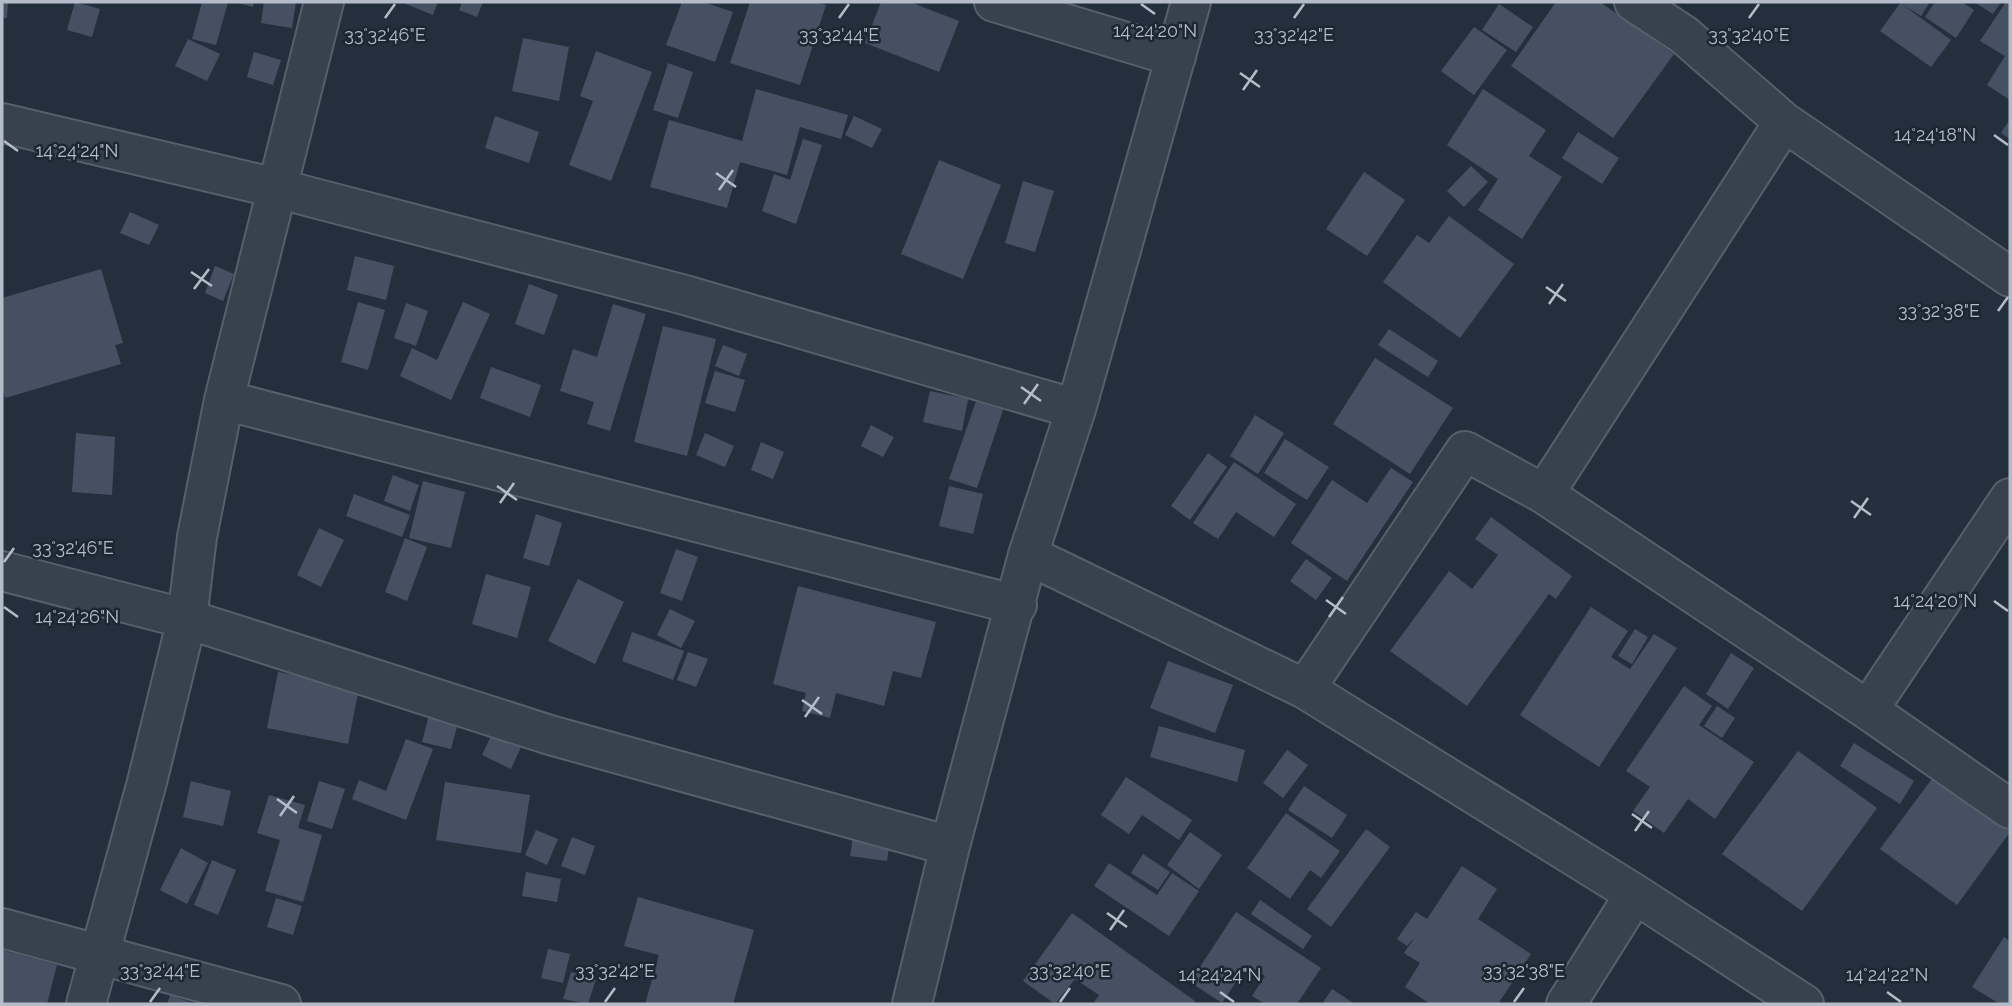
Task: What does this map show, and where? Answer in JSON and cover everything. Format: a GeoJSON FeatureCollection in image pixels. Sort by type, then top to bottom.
{"type":"FeatureCollection","features":[{"type":"Feature","properties":{"kind":"street"},"geometry":{"type":"LineString","coordinates":[[86,1004],[147,782],[187,619],[197,537],[225,400],[324,2]]}},
{"type":"Feature","properties":{"kind":"street"},"geometry":{"type":"LineString","coordinates":[[994,2],[1176,57]]}},
{"type":"Feature","properties":{"kind":"street"},"geometry":{"type":"LineString","coordinates":[[912,1004],[950,846],[1017,605],[1028,555],[1076,410],[1191,2]]}},
{"type":"Feature","properties":{"kind":"street"},"geometry":{"type":"LineString","coordinates":[[1634,2],[1684,35],[1784,122],[2010,277]]}},
{"type":"Feature","properties":{"kind":"street"},"geometry":{"type":"LineString","coordinates":[[1544,494],[1784,122]]}},
{"type":"Feature","properties":{"kind":"street"},"geometry":{"type":"LineString","coordinates":[[2,123],[276,188],[685,295],[1076,410]]}},
{"type":"Feature","properties":{"kind":"street"},"geometry":{"type":"LineString","coordinates":[[225,400],[1017,605]]}},
{"type":"Feature","properties":{"kind":"street"},"geometry":{"type":"LineString","coordinates":[[1305,689],[1465,451],[1544,494],[1868,709],[2010,809]]}},
{"type":"Feature","properties":{"kind":"street"},"geometry":{"type":"LineString","coordinates":[[1868,709],[2010,498]]}},
{"type":"Feature","properties":{"kind":"street"},"geometry":{"type":"LineString","coordinates":[[1028,555],[1305,689],[1634,894],[1804,1004]]}},
{"type":"Feature","properties":{"kind":"street"},"geometry":{"type":"LineString","coordinates":[[2,571],[187,619],[550,735],[950,846]]}},
{"type":"Feature","properties":{"kind":"street"},"geometry":{"type":"LineString","coordinates":[[1566,1004],[1634,894]]}},
{"type":"Feature","properties":{"kind":"street"},"geometry":{"type":"LineString","coordinates":[[2,928],[281,1004]]}},
{"type":"Feature","properties":{"kind":"building"},"geometry":{"type":"Polygon","coordinates":[[[2,2],[8,2],[7,18],[2,18],[2,2]]]}},
{"type":"Feature","properties":{"kind":"building"},"geometry":{"type":"Polygon","coordinates":[[[75,2],[100,9],[92,37],[67,30],[75,2]]]}},
{"type":"Feature","properties":{"kind":"building"},"geometry":{"type":"Polygon","coordinates":[[[202,2],[228,2],[216,45],[192,39],[202,2]]]}},
{"type":"Feature","properties":{"kind":"building"},"geometry":{"type":"Polygon","coordinates":[[[235,2],[254,2],[253,7],[235,2]]]}},
{"type":"Feature","properties":{"kind":"building"},"geometry":{"type":"Polygon","coordinates":[[[264,2],[296,2],[292,28],[261,23],[264,2]]]}},
{"type":"Feature","properties":{"kind":"building"},"geometry":{"type":"Polygon","coordinates":[[[401,2],[438,2],[433,15],[401,2]]]}},
{"type":"Feature","properties":{"kind":"building"},"geometry":{"type":"Polygon","coordinates":[[[462,2],[483,2],[477,17],[459,10],[462,2]]]}},
{"type":"Feature","properties":{"kind":"building"},"geometry":{"type":"Polygon","coordinates":[[[682,2],[703,2],[733,12],[715,62],[666,45],[682,2]]]}},
{"type":"Feature","properties":{"kind":"building"},"geometry":{"type":"Polygon","coordinates":[[[750,2],[815,2],[826,5],[800,85],[730,63],[750,2]]]}},
{"type":"Feature","properties":{"kind":"building"},"geometry":{"type":"Polygon","coordinates":[[[881,2],[910,2],[959,21],[939,72],[865,43],[881,2]]]}},
{"type":"Feature","properties":{"kind":"building"},"geometry":{"type":"Polygon","coordinates":[[[1556,2],[1600,2],[1674,54],[1613,138],[1511,66],[1556,2]]]}},
{"type":"Feature","properties":{"kind":"building"},"geometry":{"type":"Polygon","coordinates":[[[1901,2],[1930,2],[1921,16],[1903,5],[1951,40],[1931,67],[1880,31],[1901,2]]]}},
{"type":"Feature","properties":{"kind":"building"},"geometry":{"type":"Polygon","coordinates":[[[1935,2],[1962,2],[1974,10],[1956,38],[1925,17],[1935,2]]]}},
{"type":"Feature","properties":{"kind":"building"},"geometry":{"type":"Polygon","coordinates":[[[1974,2],[2001,2],[1993,14],[1974,2]]]}},
{"type":"Feature","properties":{"kind":"building"},"geometry":{"type":"Polygon","coordinates":[[[2006,2],[2010,2],[2010,100],[1987,85],[2005,56],[1980,41],[2006,2]]]}},
{"type":"Feature","properties":{"kind":"building"},"geometry":{"type":"Polygon","coordinates":[[[1499,4],[1533,27],[1516,52],[1482,30],[1499,4]]]}},
{"type":"Feature","properties":{"kind":"building"},"geometry":{"type":"Polygon","coordinates":[[[1474,27],[1507,50],[1474,95],[1441,71],[1474,27]]]}},
{"type":"Feature","properties":{"kind":"building"},"geometry":{"type":"Polygon","coordinates":[[[523,38],[569,47],[559,101],[512,91],[523,38]]]}},
{"type":"Feature","properties":{"kind":"building"},"geometry":{"type":"Polygon","coordinates":[[[188,39],[220,54],[207,81],[175,66],[188,39]]]}},
{"type":"Feature","properties":{"kind":"building"},"geometry":{"type":"Polygon","coordinates":[[[596,51],[652,72],[611,181],[569,165],[593,101],[580,96],[596,51]]]}},
{"type":"Feature","properties":{"kind":"building"},"geometry":{"type":"Polygon","coordinates":[[[254,52],[281,60],[273,85],[247,77],[254,52]]]}},
{"type":"Feature","properties":{"kind":"building"},"geometry":{"type":"Polygon","coordinates":[[[668,63],[693,72],[678,118],[653,110],[668,63]]]}},
{"type":"Feature","properties":{"kind":"building"},"geometry":{"type":"Polygon","coordinates":[[[756,89],[848,115],[841,139],[800,127],[787,175],[740,162],[727,208],[650,187],[669,120],[742,141],[756,89]]]}},
{"type":"Feature","properties":{"kind":"building"},"geometry":{"type":"Polygon","coordinates":[[[1483,89],[1546,130],[1529,156],[1562,177],[1522,239],[1478,210],[1498,179],[1447,145],[1483,89]]]}},
{"type":"Feature","properties":{"kind":"building"},"geometry":{"type":"Polygon","coordinates":[[[495,116],[539,132],[529,163],[485,148],[495,116]]]}},
{"type":"Feature","properties":{"kind":"building"},"geometry":{"type":"Polygon","coordinates":[[[854,116],[882,129],[872,148],[845,135],[854,116]]]}},
{"type":"Feature","properties":{"kind":"building"},"geometry":{"type":"Polygon","coordinates":[[[2010,119],[2010,139],[2001,133],[2010,119]]]}},
{"type":"Feature","properties":{"kind":"building"},"geometry":{"type":"Polygon","coordinates":[[[1578,132],[1619,158],[1602,184],[1562,158],[1578,132]]]}},
{"type":"Feature","properties":{"kind":"building"},"geometry":{"type":"Polygon","coordinates":[[[803,139],[822,145],[796,224],[762,211],[774,174],[790,180],[803,139]]]}},
{"type":"Feature","properties":{"kind":"building"},"geometry":{"type":"Polygon","coordinates":[[[939,160],[1001,185],[963,279],[901,254],[939,160]]]}},
{"type":"Feature","properties":{"kind":"building"},"geometry":{"type":"Polygon","coordinates":[[[1471,166],[1488,182],[1464,207],[1447,191],[1471,166]]]}},
{"type":"Feature","properties":{"kind":"building"},"geometry":{"type":"Polygon","coordinates":[[[1364,172],[1405,200],[1367,256],[1326,229],[1364,172]]]}},
{"type":"Feature","properties":{"kind":"building"},"geometry":{"type":"Polygon","coordinates":[[[1023,181],[1054,191],[1035,252],[1005,243],[1023,181]]]}},
{"type":"Feature","properties":{"kind":"building"},"geometry":{"type":"Polygon","coordinates":[[[130,212],[159,225],[149,245],[120,233],[130,212]]]}},
{"type":"Feature","properties":{"kind":"building"},"geometry":{"type":"Polygon","coordinates":[[[1449,216],[1514,264],[1460,338],[1383,282],[1417,235],[1429,243],[1449,216]]]}},
{"type":"Feature","properties":{"kind":"building"},"geometry":{"type":"Polygon","coordinates":[[[355,256],[394,266],[386,300],[347,290],[355,256]]]}},
{"type":"Feature","properties":{"kind":"building"},"geometry":{"type":"Polygon","coordinates":[[[215,266],[234,274],[223,301],[205,293],[215,266]]]}},
{"type":"Feature","properties":{"kind":"building"},"geometry":{"type":"Polygon","coordinates":[[[101,269],[123,343],[115,345],[121,364],[5,398],[2,388],[2,298],[101,269]]]}},
{"type":"Feature","properties":{"kind":"building"},"geometry":{"type":"Polygon","coordinates":[[[529,284],[558,295],[544,335],[515,324],[529,284]]]}},
{"type":"Feature","properties":{"kind":"building"},"geometry":{"type":"Polygon","coordinates":[[[358,302],[385,310],[368,370],[341,362],[358,302]]]}},
{"type":"Feature","properties":{"kind":"building"},"geometry":{"type":"Polygon","coordinates":[[[463,302],[490,314],[451,400],[400,376],[412,348],[437,360],[463,302]]]}},
{"type":"Feature","properties":{"kind":"building"},"geometry":{"type":"Polygon","coordinates":[[[406,303],[428,311],[416,346],[394,338],[406,303]]]}},
{"type":"Feature","properties":{"kind":"building"},"geometry":{"type":"Polygon","coordinates":[[[613,304],[646,314],[610,431],[587,424],[594,402],[560,391],[573,349],[597,357],[613,304]]]}},
{"type":"Feature","properties":{"kind":"building"},"geometry":{"type":"Polygon","coordinates":[[[663,326],[716,339],[687,456],[634,442],[663,326]]]}},
{"type":"Feature","properties":{"kind":"building"},"geometry":{"type":"Polygon","coordinates":[[[1389,329],[1438,361],[1428,377],[1378,345],[1389,329]]]}},
{"type":"Feature","properties":{"kind":"building"},"geometry":{"type":"Polygon","coordinates":[[[723,345],[747,354],[739,376],[715,366],[723,345]]]}},
{"type":"Feature","properties":{"kind":"building"},"geometry":{"type":"Polygon","coordinates":[[[1375,358],[1453,408],[1410,474],[1333,424],[1375,358]]]}},
{"type":"Feature","properties":{"kind":"building"},"geometry":{"type":"Polygon","coordinates":[[[491,367],[541,385],[530,417],[480,398],[491,367]]]}},
{"type":"Feature","properties":{"kind":"building"},"geometry":{"type":"Polygon","coordinates":[[[715,371],[745,380],[735,412],[705,403],[715,371]]]}},
{"type":"Feature","properties":{"kind":"building"},"geometry":{"type":"Polygon","coordinates":[[[930,391],[968,399],[962,431],[923,422],[930,391]]]}},
{"type":"Feature","properties":{"kind":"building"},"geometry":{"type":"Polygon","coordinates":[[[976,401],[1003,410],[977,488],[949,479],[976,401]]]}},
{"type":"Feature","properties":{"kind":"building"},"geometry":{"type":"Polygon","coordinates":[[[1255,415],[1284,433],[1258,474],[1230,456],[1255,415]]]}},
{"type":"Feature","properties":{"kind":"building"},"geometry":{"type":"Polygon","coordinates":[[[871,425],[894,437],[883,457],[861,446],[871,425]]]}},
{"type":"Feature","properties":{"kind":"building"},"geometry":{"type":"Polygon","coordinates":[[[76,433],[115,437],[112,495],[72,492],[76,433]]]}},
{"type":"Feature","properties":{"kind":"building"},"geometry":{"type":"Polygon","coordinates":[[[705,433],[734,446],[725,467],[696,455],[705,433]]]}},
{"type":"Feature","properties":{"kind":"building"},"geometry":{"type":"Polygon","coordinates":[[[1285,439],[1329,467],[1307,500],[1264,473],[1285,439]]]}},
{"type":"Feature","properties":{"kind":"building"},"geometry":{"type":"Polygon","coordinates":[[[761,442],[784,452],[773,479],[751,470],[761,442]]]}},
{"type":"Feature","properties":{"kind":"building"},"geometry":{"type":"Polygon","coordinates":[[[1208,453],[1227,467],[1190,520],[1171,506],[1208,453]]]}},
{"type":"Feature","properties":{"kind":"building"},"geometry":{"type":"Polygon","coordinates":[[[1234,462],[1296,504],[1274,537],[1236,512],[1218,539],[1193,523],[1234,462]]]}},
{"type":"Feature","properties":{"kind":"building"},"geometry":{"type":"Polygon","coordinates":[[[1391,468],[1413,482],[1347,581],[1291,543],[1332,480],[1367,503],[1391,468]]]}},
{"type":"Feature","properties":{"kind":"building"},"geometry":{"type":"Polygon","coordinates":[[[393,475],[419,485],[410,511],[384,501],[393,475]]]}},
{"type":"Feature","properties":{"kind":"building"},"geometry":{"type":"Polygon","coordinates":[[[423,481],[465,492],[451,548],[409,538],[423,481]]]}},
{"type":"Feature","properties":{"kind":"building"},"geometry":{"type":"Polygon","coordinates":[[[949,486],[983,494],[973,534],[939,526],[949,486]]]}},
{"type":"Feature","properties":{"kind":"building"},"geometry":{"type":"Polygon","coordinates":[[[354,494],[410,515],[402,537],[346,516],[354,494]]]}},
{"type":"Feature","properties":{"kind":"building"},"geometry":{"type":"Polygon","coordinates":[[[536,514],[562,523],[549,566],[523,558],[536,514]]]}},
{"type":"Feature","properties":{"kind":"building"},"geometry":{"type":"Polygon","coordinates":[[[1491,517],[1572,576],[1556,599],[1549,594],[1467,706],[1390,651],[1449,571],[1472,589],[1498,555],[1475,539],[1491,517]]]}},
{"type":"Feature","properties":{"kind":"building"},"geometry":{"type":"Polygon","coordinates":[[[319,528],[344,540],[321,587],[297,575],[319,528]]]}},
{"type":"Feature","properties":{"kind":"building"},"geometry":{"type":"Polygon","coordinates":[[[405,538],[427,547],[407,601],[385,592],[405,538]]]}},
{"type":"Feature","properties":{"kind":"building"},"geometry":{"type":"Polygon","coordinates":[[[676,549],[698,557],[682,601],[660,593],[676,549]]]}},
{"type":"Feature","properties":{"kind":"building"},"geometry":{"type":"Polygon","coordinates":[[[1306,559],[1332,578],[1316,600],[1290,581],[1306,559]]]}},
{"type":"Feature","properties":{"kind":"building"},"geometry":{"type":"Polygon","coordinates":[[[486,574],[531,587],[517,638],[472,624],[486,574]]]}},
{"type":"Feature","properties":{"kind":"building"},"geometry":{"type":"Polygon","coordinates":[[[578,579],[624,602],[595,664],[548,641],[578,579]]]}},
{"type":"Feature","properties":{"kind":"building"},"geometry":{"type":"Polygon","coordinates":[[[798,586],[936,622],[921,678],[893,671],[884,706],[836,693],[830,718],[802,711],[806,693],[773,684],[798,586]]]}},
{"type":"Feature","properties":{"kind":"building"},"geometry":{"type":"Polygon","coordinates":[[[1591,607],[1628,631],[1611,657],[1630,669],[1654,634],[1677,648],[1599,767],[1520,715],[1591,607]]]}},
{"type":"Feature","properties":{"kind":"building"},"geometry":{"type":"Polygon","coordinates":[[[670,609],[695,621],[681,648],[657,635],[670,609]]]}},
{"type":"Feature","properties":{"kind":"building"},"geometry":{"type":"Polygon","coordinates":[[[1635,629],[1648,637],[1632,664],[1618,656],[1635,629]]]}},
{"type":"Feature","properties":{"kind":"building"},"geometry":{"type":"Polygon","coordinates":[[[632,632],[684,651],[673,680],[622,661],[632,632]]]}},
{"type":"Feature","properties":{"kind":"building"},"geometry":{"type":"Polygon","coordinates":[[[688,652],[708,659],[696,687],[677,680],[688,652]]]}},
{"type":"Feature","properties":{"kind":"building"},"geometry":{"type":"Polygon","coordinates":[[[1731,653],[1754,668],[1728,709],[1706,694],[1731,653]]]}},
{"type":"Feature","properties":{"kind":"building"},"geometry":{"type":"Polygon","coordinates":[[[1168,661],[1233,685],[1215,733],[1150,708],[1168,661]]]}},
{"type":"Feature","properties":{"kind":"building"},"geometry":{"type":"Polygon","coordinates":[[[278,672],[359,688],[348,744],[267,728],[278,672]]]}},
{"type":"Feature","properties":{"kind":"building"},"geometry":{"type":"Polygon","coordinates":[[[1684,686],[1712,706],[1699,725],[1754,762],[1715,819],[1688,799],[1664,833],[1633,811],[1650,787],[1626,771],[1684,686]]]}},
{"type":"Feature","properties":{"kind":"building"},"geometry":{"type":"Polygon","coordinates":[[[1717,706],[1735,718],[1722,738],[1704,726],[1717,706]]]}},
{"type":"Feature","properties":{"kind":"building"},"geometry":{"type":"Polygon","coordinates":[[[430,711],[459,719],[451,749],[422,742],[430,711]]]}},
{"type":"Feature","properties":{"kind":"building"},"geometry":{"type":"Polygon","coordinates":[[[496,725],[525,738],[511,769],[482,755],[496,725]]]}},
{"type":"Feature","properties":{"kind":"building"},"geometry":{"type":"Polygon","coordinates":[[[1159,726],[1245,750],[1237,782],[1150,757],[1159,726]]]}},
{"type":"Feature","properties":{"kind":"building"},"geometry":{"type":"Polygon","coordinates":[[[406,739],[433,749],[406,820],[352,799],[359,780],[386,791],[406,739]]]}},
{"type":"Feature","properties":{"kind":"building"},"geometry":{"type":"Polygon","coordinates":[[[1854,743],[1914,781],[1900,804],[1840,766],[1854,743]]]}},
{"type":"Feature","properties":{"kind":"building"},"geometry":{"type":"Polygon","coordinates":[[[1287,750],[1308,765],[1283,798],[1263,783],[1287,750]]]}},
{"type":"Feature","properties":{"kind":"building"},"geometry":{"type":"Polygon","coordinates":[[[1798,751],[1877,808],[1802,911],[1722,854],[1798,751]]]}},
{"type":"Feature","properties":{"kind":"building"},"geometry":{"type":"Polygon","coordinates":[[[1934,776],[2010,832],[1957,905],[1880,849],[1934,776]]]}},
{"type":"Feature","properties":{"kind":"building"},"geometry":{"type":"Polygon","coordinates":[[[1126,777],[1192,820],[1179,840],[1142,815],[1129,834],[1101,815],[1126,777]]]}},
{"type":"Feature","properties":{"kind":"building"},"geometry":{"type":"Polygon","coordinates":[[[191,781],[231,791],[223,826],[183,817],[191,781]]]}},
{"type":"Feature","properties":{"kind":"building"},"geometry":{"type":"Polygon","coordinates":[[[319,781],[345,789],[332,829],[307,821],[319,781]]]}},
{"type":"Feature","properties":{"kind":"building"},"geometry":{"type":"Polygon","coordinates":[[[445,782],[530,795],[521,853],[436,840],[445,782]]]}},
{"type":"Feature","properties":{"kind":"building"},"geometry":{"type":"Polygon","coordinates":[[[1304,786],[1347,815],[1332,838],[1288,810],[1304,786]]]}},
{"type":"Feature","properties":{"kind":"building"},"geometry":{"type":"Polygon","coordinates":[[[269,795],[305,805],[298,828],[322,835],[303,902],[265,891],[280,840],[257,833],[269,795]]]}},
{"type":"Feature","properties":{"kind":"building"},"geometry":{"type":"Polygon","coordinates":[[[1286,813],[1340,851],[1321,878],[1310,870],[1290,899],[1247,868],[1286,813]]]}},
{"type":"Feature","properties":{"kind":"building"},"geometry":{"type":"Polygon","coordinates":[[[855,823],[892,829],[887,861],[850,856],[855,823]]]}},
{"type":"Feature","properties":{"kind":"building"},"geometry":{"type":"Polygon","coordinates":[[[1366,829],[1390,847],[1331,927],[1307,909],[1366,829]]]}},
{"type":"Feature","properties":{"kind":"building"},"geometry":{"type":"Polygon","coordinates":[[[536,830],[558,839],[547,865],[525,855],[536,830]]]}},
{"type":"Feature","properties":{"kind":"building"},"geometry":{"type":"Polygon","coordinates":[[[1190,832],[1222,855],[1199,889],[1167,865],[1190,832]]]}},
{"type":"Feature","properties":{"kind":"building"},"geometry":{"type":"Polygon","coordinates":[[[572,837],[595,846],[585,875],[561,866],[572,837]]]}},
{"type":"Feature","properties":{"kind":"building"},"geometry":{"type":"Polygon","coordinates":[[[181,848],[208,863],[187,904],[160,890],[181,848]]]}},
{"type":"Feature","properties":{"kind":"building"},"geometry":{"type":"Polygon","coordinates":[[[1143,854],[1170,872],[1158,890],[1131,873],[1143,854]]]}},
{"type":"Feature","properties":{"kind":"building"},"geometry":{"type":"Polygon","coordinates":[[[212,860],[236,870],[218,915],[194,905],[212,860]]]}},
{"type":"Feature","properties":{"kind":"building"},"geometry":{"type":"Polygon","coordinates":[[[1109,863],[1157,895],[1172,873],[1199,891],[1169,936],[1094,886],[1109,863]]]}},
{"type":"Feature","properties":{"kind":"building"},"geometry":{"type":"Polygon","coordinates":[[[1462,866],[1497,889],[1478,919],[1531,954],[1498,1004],[1430,1004],[1405,987],[1420,963],[1404,953],[1415,937],[1407,946],[1397,939],[1416,912],[1427,919],[1462,866]]]}},
{"type":"Feature","properties":{"kind":"building"},"geometry":{"type":"Polygon","coordinates":[[[526,872],[561,879],[557,902],[522,896],[526,872]]]}},
{"type":"Feature","properties":{"kind":"building"},"geometry":{"type":"Polygon","coordinates":[[[638,897],[754,930],[733,1004],[645,1004],[659,955],[624,946],[638,897]]]}},
{"type":"Feature","properties":{"kind":"building"},"geometry":{"type":"Polygon","coordinates":[[[276,898],[302,906],[293,935],[267,927],[276,898]]]}},
{"type":"Feature","properties":{"kind":"building"},"geometry":{"type":"Polygon","coordinates":[[[1260,900],[1312,936],[1303,949],[1251,914],[1260,900]]]}},
{"type":"Feature","properties":{"kind":"building"},"geometry":{"type":"Polygon","coordinates":[[[1236,912],[1321,968],[1297,1004],[1265,1004],[1252,996],[1265,976],[1247,965],[1222,1003],[1190,982],[1236,912]]]}},
{"type":"Feature","properties":{"kind":"building"},"geometry":{"type":"Polygon","coordinates":[[[1072,913],[1195,1001],[1193,1004],[1093,1004],[1099,995],[1075,979],[1055,1004],[1023,981],[1072,913]]]}},
{"type":"Feature","properties":{"kind":"building"},"geometry":{"type":"Polygon","coordinates":[[[2004,937],[2010,941],[2010,1004],[2000,1004],[1972,987],[2004,937]]]}},
{"type":"Feature","properties":{"kind":"building"},"geometry":{"type":"Polygon","coordinates":[[[548,949],[570,954],[563,983],[541,978],[548,949]]]}},
{"type":"Feature","properties":{"kind":"building"},"geometry":{"type":"Polygon","coordinates":[[[2,950],[57,965],[47,1004],[2,1004],[2,950]]]}},
{"type":"Feature","properties":{"kind":"building"},"geometry":{"type":"Polygon","coordinates":[[[571,972],[596,979],[588,1004],[563,999],[571,972]]]}},
{"type":"Feature","properties":{"kind":"building"},"geometry":{"type":"Polygon","coordinates":[[[1332,989],[1355,1004],[1322,1004],[1332,989]]]}},
{"type":"Feature","properties":{"kind":"building"},"geometry":{"type":"Polygon","coordinates":[[[170,995],[195,1004],[167,1004],[170,995]]]}}]}
